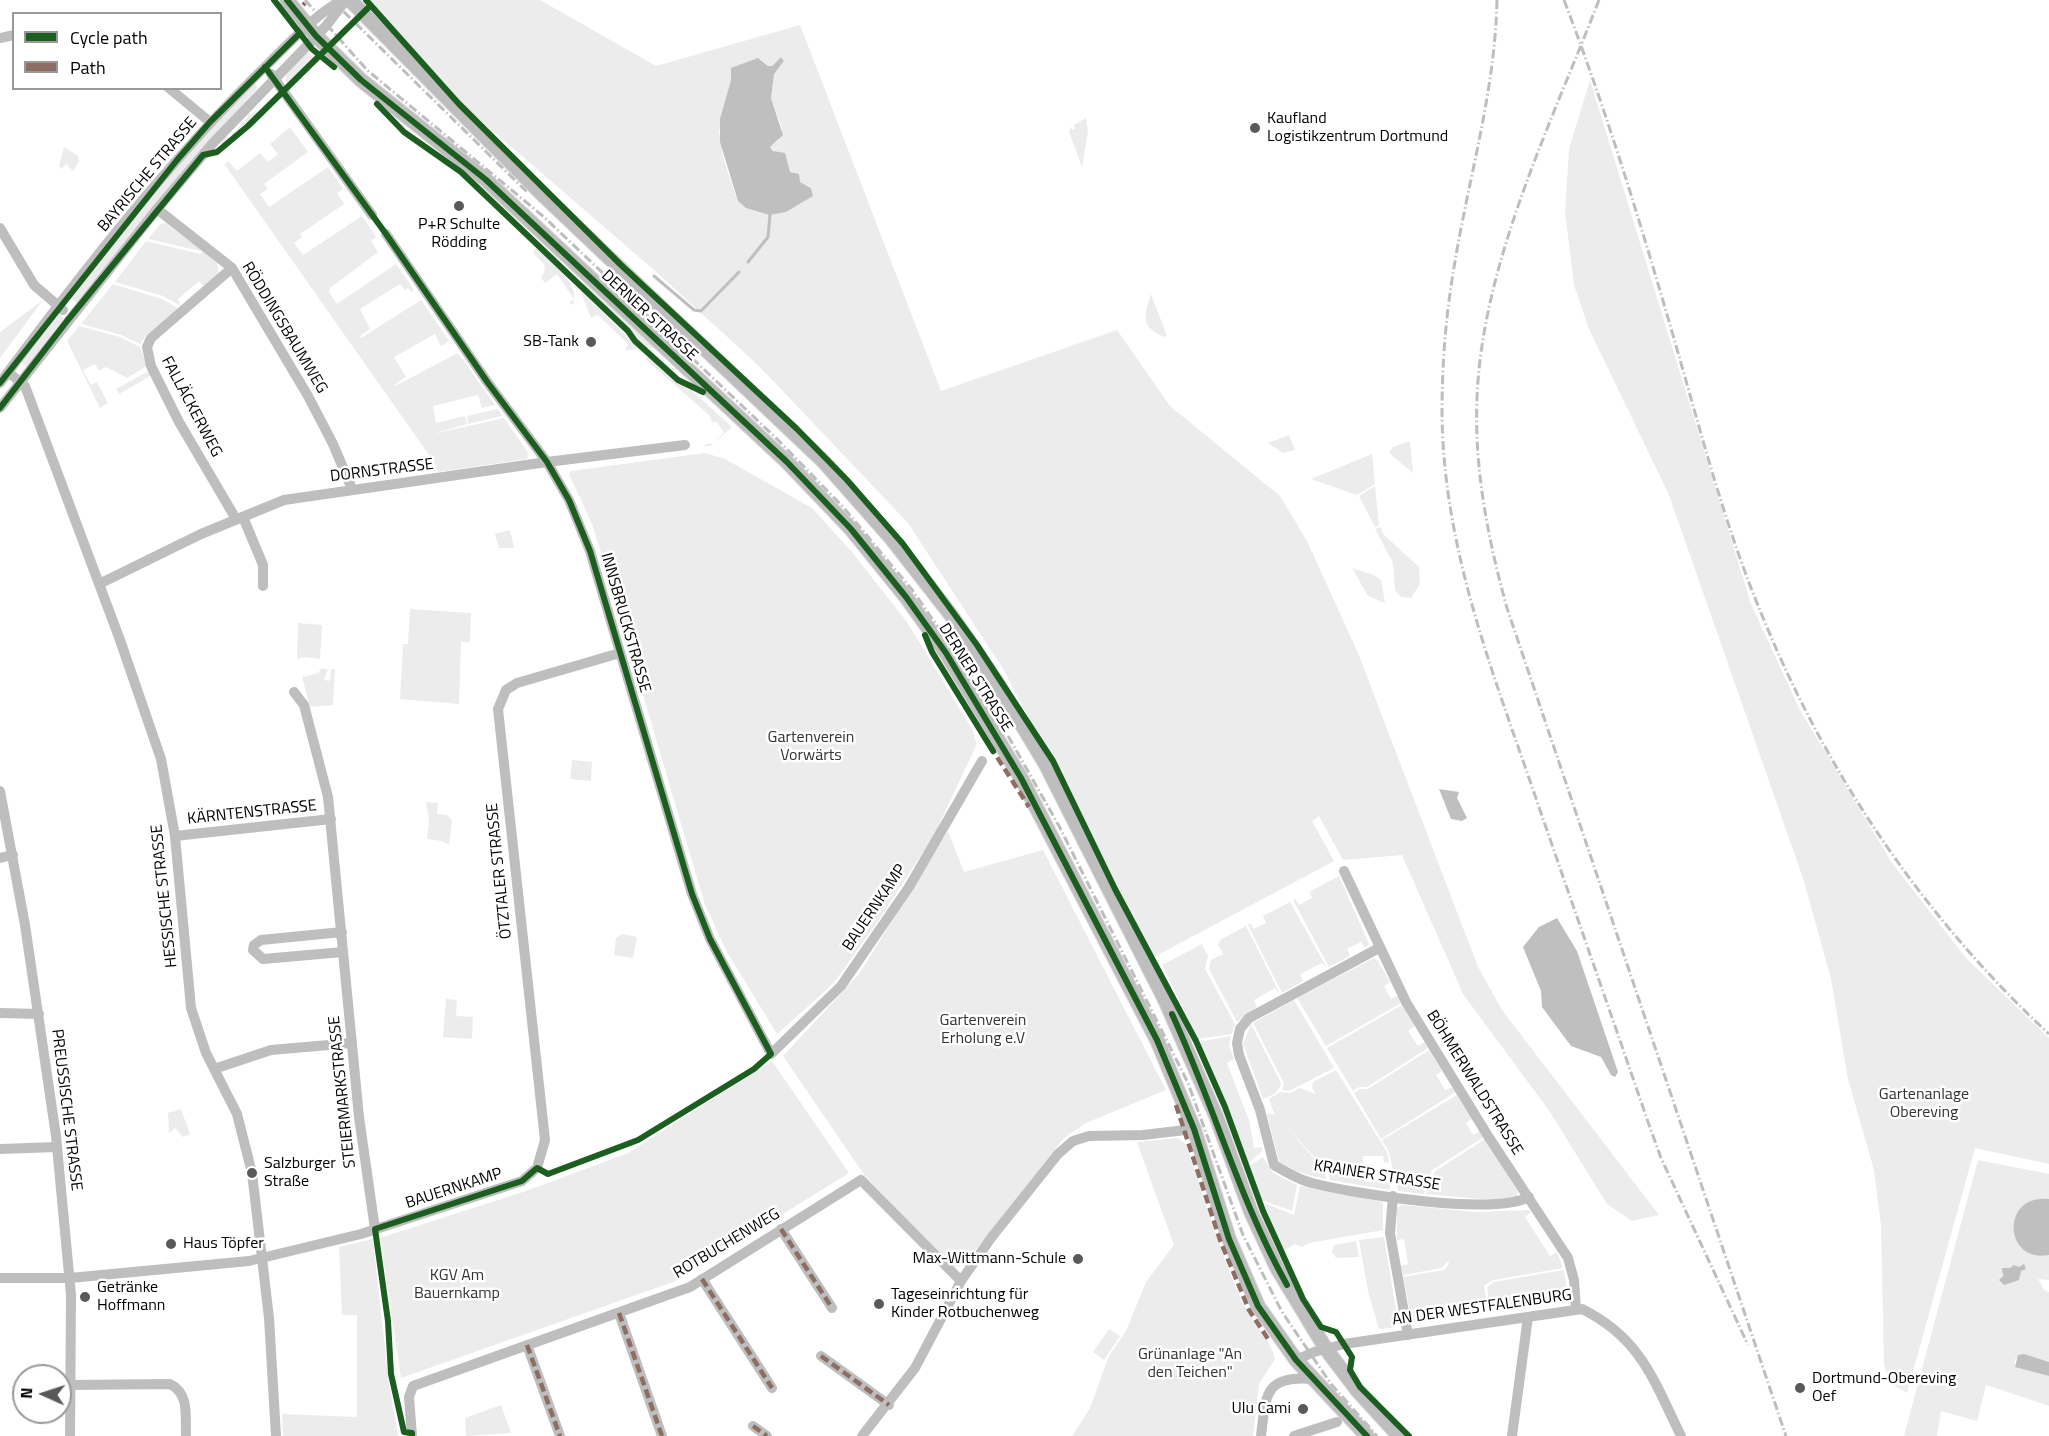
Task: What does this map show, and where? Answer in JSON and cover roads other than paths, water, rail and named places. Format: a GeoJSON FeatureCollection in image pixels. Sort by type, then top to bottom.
{"type":"FeatureCollection","features":[{"type":"Feature","properties":{"kind":"main road","name":"DERNER STRASSE"},"geometry":{"type":"LineString","coordinates":[[287,0],[312,32],[361,80],[485,179],[788,462],[874,557],[945,653],[1021,778],[1157,1040],[1194,1129],[1239,1266],[1258,1306],[1296,1360],[1366,1436]]}},
{"type":"Feature","properties":{"kind":"main road","name":"DERNER STRASSE"},"geometry":{"type":"LineString","coordinates":[[346,0],[545,197],[824,462],[891,538],[951,615],[997,683],[1061,794],[1175,1020],[1216,1116],[1262,1239],[1326,1349],[1357,1390],[1399,1436]]}},
{"type":"Feature","properties":{"kind":"street","name":"BAYRISCHE STRASSE"},"geometry":{"type":"LineString","coordinates":[[0,383],[58,306],[210,122],[265,67],[312,32],[346,0]]}},
{"type":"Feature","properties":{"kind":"street","name":"BAYRISCHE STRASSE"},"geometry":{"type":"LineString","coordinates":[[0,408],[70,316],[157,209],[312,32]]}},
{"type":"Feature","properties":{"kind":"street"},"geometry":{"type":"LineString","coordinates":[[265,67],[372,215]]}},
{"type":"Feature","properties":{"kind":"street"},"geometry":{"type":"LineString","coordinates":[[171,90],[210,122]]}},
{"type":"Feature","properties":{"kind":"street","name":"RÖDDINGSBAUMWEG"},"geometry":{"type":"LineString","coordinates":[[157,209],[232,268],[308,396],[352,489]]}},
{"type":"Feature","properties":{"kind":"street"},"geometry":{"type":"LineString","coordinates":[[0,228],[34,285],[70,316]]}},
{"type":"Feature","properties":{"kind":"street","name":"INNSBRUCKSTRASSE"},"geometry":{"type":"LineString","coordinates":[[386,234],[488,384],[547,462],[581,527],[699,912],[710,939],[771,1054]]}},
{"type":"Feature","properties":{"kind":"street","name":"FALLÄCKERWEG"},"geometry":{"type":"LineString","coordinates":[[232,268],[157,332],[147,347],[151,366],[179,422],[240,518],[263,565],[263,586]]}},
{"type":"Feature","properties":{"kind":"street"},"geometry":{"type":"LineString","coordinates":[[8,372],[21,381]]}},
{"type":"Feature","properties":{"kind":"street","name":"HESSISCHE STRASSE"},"geometry":{"type":"LineString","coordinates":[[21,381],[154,734],[165,777],[175,837],[191,1008],[196,1029],[231,1100],[244,1138],[252,1173],[263,1257],[276,1436]]}},
{"type":"Feature","properties":{"kind":"street","name":"DORNSTRASSE"},"geometry":{"type":"LineString","coordinates":[[99,584],[240,518],[284,500],[547,462],[685,445]]}},
{"type":"Feature","properties":{"kind":"street","name":"ÖTZTALER STRASSE"},"geometry":{"type":"LineString","coordinates":[[537,1168],[545,1140],[498,709],[506,690],[517,683],[620,653]]}},
{"type":"Feature","properties":{"kind":"street","name":"STEIERMARKSTRASSE"},"geometry":{"type":"LineString","coordinates":[[294,692],[304,705],[332,819],[359,1117],[375,1229]]}},
{"type":"Feature","properties":{"kind":"street","name":"BAUERNKAMP"},"geometry":{"type":"LineString","coordinates":[[771,1054],[841,986],[909,888],[982,761]]}},
{"type":"Feature","properties":{"kind":"street","name":"PREUSSISCHE STRASSE"},"geometry":{"type":"LineString","coordinates":[[0,791],[39,1014],[57,1147],[70,1278],[70,1364]]}},
{"type":"Feature","properties":{"kind":"street","name":"KÄRNTENSTRASSE"},"geometry":{"type":"LineString","coordinates":[[175,837],[332,819]]}},
{"type":"Feature","properties":{"kind":"street"},"geometry":{"type":"LineString","coordinates":[[0,858],[13,855]]}},
{"type":"Feature","properties":{"kind":"street","name":"BÖHMERWALDSTRASSE"},"geometry":{"type":"LineString","coordinates":[[1344,871],[1379,948],[1433,1046],[1568,1258],[1574,1280],[1576,1309]]}},
{"type":"Feature","properties":{"kind":"street"},"geometry":{"type":"LineString","coordinates":[[342,932],[261,940],[254,945],[253,950],[263,959],[343,952]]}},
{"type":"Feature","properties":{"kind":"street","name":"KRAINER STRASSE"},"geometry":{"type":"LineString","coordinates":[[1379,948],[1249,1018],[1240,1029],[1237,1043],[1260,1110],[1274,1165],[1310,1183],[1393,1196],[1486,1205],[1509,1205],[1529,1197]]}},
{"type":"Feature","properties":{"kind":"street"},"geometry":{"type":"LineString","coordinates":[[0,1013],[39,1014]]}},
{"type":"Feature","properties":{"kind":"street"},"geometry":{"type":"LineString","coordinates":[[214,1069],[271,1050],[352,1043]]}},
{"type":"Feature","properties":{"kind":"street"},"geometry":{"type":"LineString","coordinates":[[862,1436],[889,1405],[915,1368],[961,1281],[991,1238],[1052,1162],[1073,1141],[1089,1136],[1143,1135],[1194,1129]]}},
{"type":"Feature","properties":{"kind":"street"},"geometry":{"type":"LineString","coordinates":[[0,1149],[57,1147]]}},
{"type":"Feature","properties":{"kind":"street","name":"BAUERNKAMP"},"geometry":{"type":"LineString","coordinates":[[0,1278],[70,1278],[249,1261],[375,1229],[522,1181],[537,1168]]}},
{"type":"Feature","properties":{"kind":"street","name":"ROTBUCHENWEG"},"geometry":{"type":"LineString","coordinates":[[412,1436],[409,1398],[413,1386],[690,1287],[861,1180],[961,1281]]}},
{"type":"Feature","properties":{"kind":"street"},"geometry":{"type":"LineString","coordinates":[[1393,1196],[1390,1233],[1407,1335]]}},
{"type":"Feature","properties":{"kind":"street"},"geometry":{"type":"LineString","coordinates":[[781,1230],[832,1308]]}},
{"type":"Feature","properties":{"kind":"street"},"geometry":{"type":"LineString","coordinates":[[702,1279],[772,1388]]}},
{"type":"Feature","properties":{"kind":"street","name":"AN DER WESTFALENBURG"},"geometry":{"type":"LineString","coordinates":[[1296,1360],[1326,1349],[1576,1309],[1598,1317],[1620,1333],[1640,1354],[1682,1436]]}},
{"type":"Feature","properties":{"kind":"street"},"geometry":{"type":"LineString","coordinates":[[619,1312],[662,1436]]}},
{"type":"Feature","properties":{"kind":"street"},"geometry":{"type":"LineString","coordinates":[[1512,1436],[1528,1317]]}},
{"type":"Feature","properties":{"kind":"street"},"geometry":{"type":"LineString","coordinates":[[527,1345],[560,1436]]}},
{"type":"Feature","properties":{"kind":"street"},"geometry":{"type":"LineString","coordinates":[[820,1356],[889,1405]]}},
{"type":"Feature","properties":{"kind":"street"},"geometry":{"type":"LineString","coordinates":[[1261,1436],[1266,1396],[1270,1388],[1284,1379],[1313,1379]]}},
{"type":"Feature","properties":{"kind":"street"},"geometry":{"type":"LineString","coordinates":[[72,1385],[170,1384],[179,1388],[184,1396],[186,1436]]}},
{"type":"Feature","properties":{"kind":"street"},"geometry":{"type":"LineString","coordinates":[[1294,1436],[1337,1422]]}},
{"type":"Feature","properties":{"kind":"street"},"geometry":{"type":"LineString","coordinates":[[753,1426],[764,1435]]}},
{"type":"Feature","properties":{"kind":"waterway"},"geometry":{"type":"LineString","coordinates":[[748,262],[768,237],[770,215]]}},
{"type":"Feature","properties":{"kind":"waterway"},"geometry":{"type":"LineString","coordinates":[[654,276],[694,310],[701,311],[739,272]]}},
{"type":"Feature","properties":{"kind":"railway"},"geometry":{"type":"LineString","coordinates":[[305,0],[367,70],[544,217],[778,440],[844,508],[913,591],[986,697],[1059,826],[1188,1083],[1243,1235],[1282,1312],[1331,1384],[1377,1436]]}},
{"type":"Feature","properties":{"kind":"railway"},"geometry":{"type":"LineString","coordinates":[[332,0],[527,192]]}},
{"type":"Feature","properties":{"kind":"railway"},"geometry":{"type":"LineString","coordinates":[[1497,0],[1486,106],[1458,245],[1446,330],[1442,413],[1444,461],[1450,507],[1470,599],[1484,644],[1647,1119],[1661,1158],[1748,1345]]}},
{"type":"Feature","properties":{"kind":"railway"},"geometry":{"type":"LineString","coordinates":[[1564,0],[1624,173],[1738,554],[1790,678],[1818,734],[1850,789],[1921,894],[1961,943],[2049,1034]]}},
{"type":"Feature","properties":{"kind":"railway"},"geometry":{"type":"LineString","coordinates":[[1599,0],[1522,195],[1491,297],[1482,348],[1477,398],[1480,477],[1488,530],[1507,608],[1786,1436]]}},
{"type":"Feature","properties":{"kind":"place","name":"Kaufland Logistikzentrum Dortmund"},"geometry":{"type":"Point","coordinates":[1255,128]}},
{"type":"Feature","properties":{"kind":"place","name":"P+R Schulte Rödding"},"geometry":{"type":"Point","coordinates":[459,206]}},
{"type":"Feature","properties":{"kind":"place","name":"SB-Tank"},"geometry":{"type":"Point","coordinates":[591,342]}},
{"type":"Feature","properties":{"kind":"place","name":"Salzburger Straße"},"geometry":{"type":"Point","coordinates":[252,1173]}},
{"type":"Feature","properties":{"kind":"place","name":"Haus Töpfer"},"geometry":{"type":"Point","coordinates":[171,1244]}},
{"type":"Feature","properties":{"kind":"place","name":"Max-Wittmann-Schule"},"geometry":{"type":"Point","coordinates":[1078,1259]}},
{"type":"Feature","properties":{"kind":"place","name":"Getränke Hoffmann"},"geometry":{"type":"Point","coordinates":[85,1297]}},
{"type":"Feature","properties":{"kind":"place","name":"Tageseinrichtung für Kinder Rotbuchenweg"},"geometry":{"type":"Point","coordinates":[879,1304]}},
{"type":"Feature","properties":{"kind":"place","name":"Dortmund-Obereving Oef"},"geometry":{"type":"Point","coordinates":[1800,1388]}},
{"type":"Feature","properties":{"kind":"place","name":"Ulu Cami"},"geometry":{"type":"Point","coordinates":[1303,1409]}},
{"type":"Feature","properties":{"kind":"park label","name":"Gartenverein Vorwärts"},"geometry":{"type":"Point","coordinates":[811,747]}},
{"type":"Feature","properties":{"kind":"park label","name":"Gartenverein Erholung e.V"},"geometry":{"type":"Point","coordinates":[983,1030]}},
{"type":"Feature","properties":{"kind":"park label","name":"Gartenanlage Obereving"},"geometry":{"type":"Point","coordinates":[1924,1104]}},
{"type":"Feature","properties":{"kind":"park label","name":"KGV Am Bauernkamp"},"geometry":{"type":"Point","coordinates":[457,1285]}},
{"type":"Feature","properties":{"kind":"park label","name":"Grünanlage \"An den Teichen\""},"geometry":{"type":"Point","coordinates":[1190,1364]}}]}
